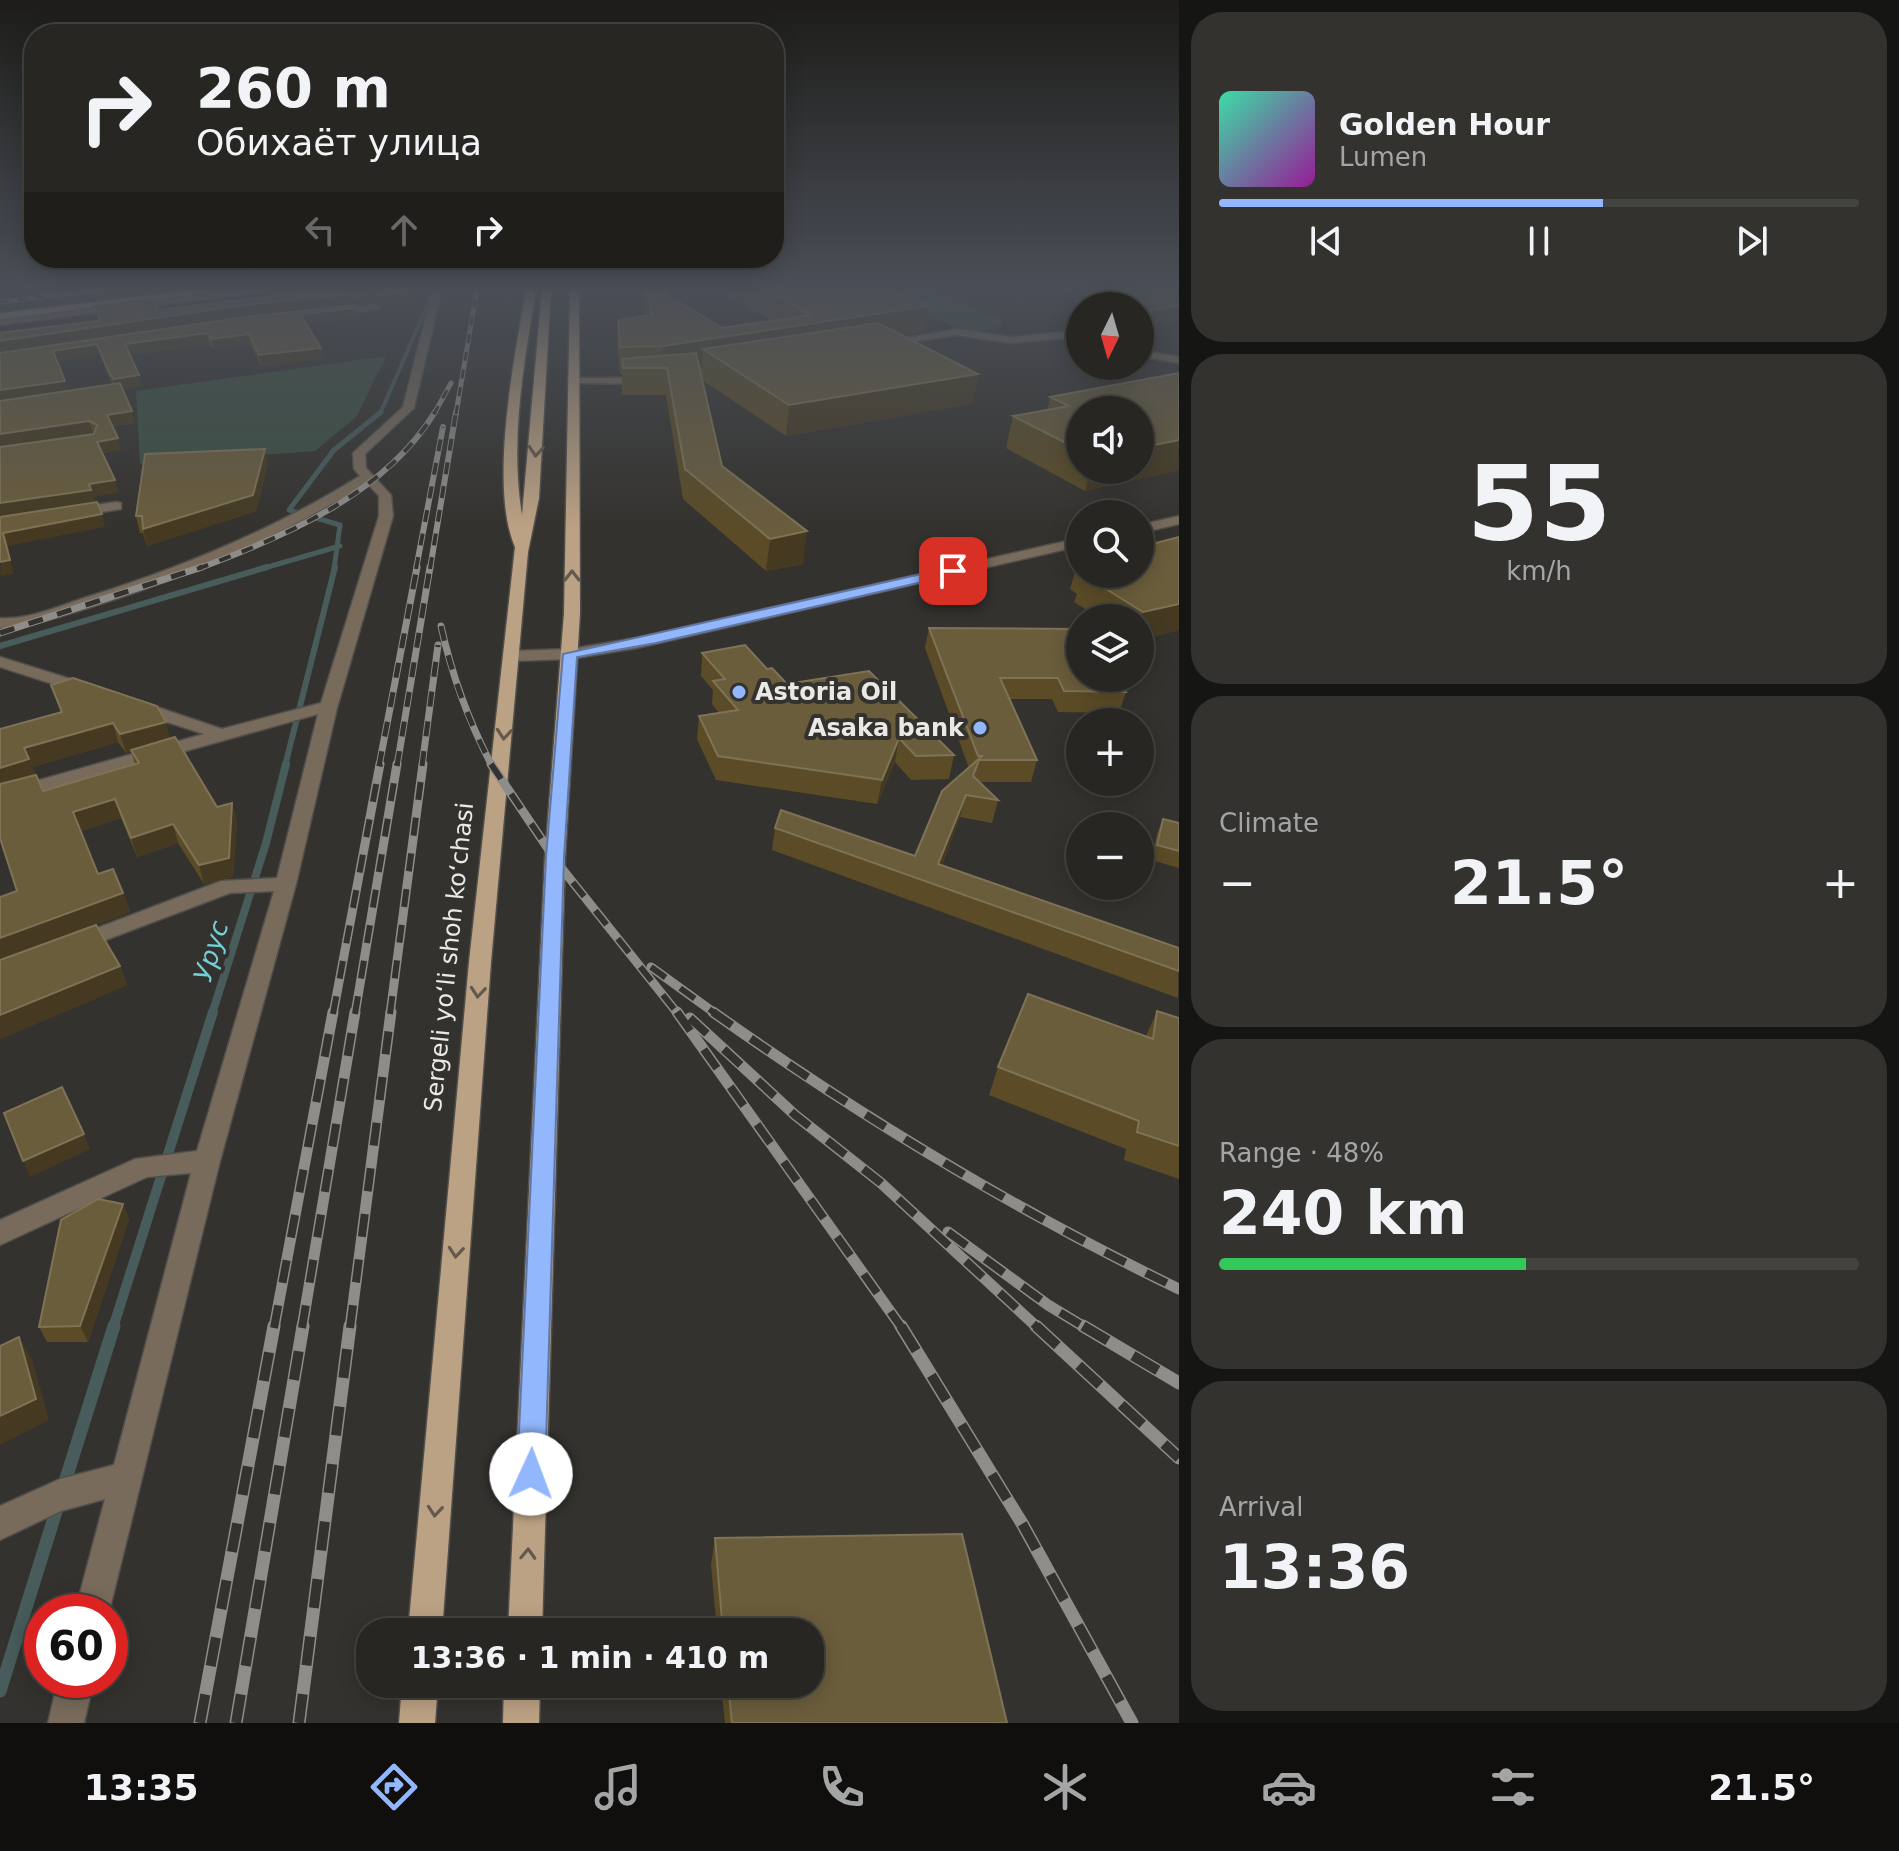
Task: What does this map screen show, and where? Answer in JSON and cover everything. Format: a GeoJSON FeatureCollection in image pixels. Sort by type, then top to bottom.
{"type":"FeatureCollection","features":[{"type":"Feature","properties":{"kind":"main road"},"geometry":{"type":"LineString","coordinates":[[518,369],[509,433],[509,466],[511,499],[521,552]]}},
{"type":"Feature","properties":{"kind":"main road","name":"Sergeli yo‘li shoh ko‘chasi"},"geometry":{"type":"LineString","coordinates":[[426,1618],[479,978],[521,552],[532,498],[541,369]]}},
{"type":"Feature","properties":{"kind":"main road"},"geometry":{"type":"LineString","coordinates":[[526,1618],[555,857],[570,654],[573,369]]}},
{"type":"Feature","properties":{"kind":"main road"},"geometry":{"type":"LineString","coordinates":[[417,1723],[419,1698]]}},
{"type":"Feature","properties":{"kind":"main road"},"geometry":{"type":"LineString","coordinates":[[521,1723],[522,1698]]}},
{"type":"Feature","properties":{"kind":"street"},"geometry":{"type":"LineString","coordinates":[[96,1594],[207,1161],[286,884],[308,711],[386,516],[385,495],[358,464],[359,453],[408,408],[418,369]]}},
{"type":"Feature","properties":{"kind":"street"},"geometry":{"type":"LineString","coordinates":[[573,381],[662,379]]}},
{"type":"Feature","properties":{"kind":"street"},"geometry":{"type":"LineString","coordinates":[[0,623],[15,624],[138,588],[289,526],[368,477]]}},
{"type":"Feature","properties":{"kind":"street"},"geometry":{"type":"LineString","coordinates":[[58,515],[116,506]]}},
{"type":"Feature","properties":{"kind":"street"},"geometry":{"type":"LineString","coordinates":[[1154,526],[1179,520]]}},
{"type":"Feature","properties":{"kind":"street"},"geometry":{"type":"LineString","coordinates":[[512,656],[570,654],[697,630],[1066,545]]}},
{"type":"Feature","properties":{"kind":"street"},"geometry":{"type":"LineString","coordinates":[[0,662],[220,734]]}},
{"type":"Feature","properties":{"kind":"street"},"geometry":{"type":"LineString","coordinates":[[0,797],[308,711]]}},
{"type":"Feature","properties":{"kind":"street"},"geometry":{"type":"LineString","coordinates":[[57,951],[228,886],[286,884]]}},
{"type":"Feature","properties":{"kind":"street"},"geometry":{"type":"LineString","coordinates":[[0,1233],[144,1167],[207,1161]]}},
{"type":"Feature","properties":{"kind":"street"},"geometry":{"type":"LineString","coordinates":[[0,1524],[45,1499],[83,1484],[124,1480]]}},
{"type":"Feature","properties":{"kind":"street"},"geometry":{"type":"LineString","coordinates":[[66,1723],[72,1698]]}},
{"type":"Feature","properties":{"kind":"green space"},"geometry":{"type":"Polygon","coordinates":[[[290,369],[380,369],[357,416],[315,451],[140,464],[136,391],[290,369]]]}},
{"type":"Feature","properties":{"kind":"building"},"geometry":{"type":"Polygon","coordinates":[[[0,369],[60,369],[65,381],[0,390],[0,369]]]}},
{"type":"Feature","properties":{"kind":"building"},"geometry":{"type":"Polygon","coordinates":[[[108,369],[136,369],[139,375],[114,379],[108,369]]]}},
{"type":"Feature","properties":{"kind":"building"},"geometry":{"type":"Polygon","coordinates":[[[667,369],[700,369],[722,466],[807,531],[770,539],[685,469],[667,369]]]}},
{"type":"Feature","properties":{"kind":"building"},"geometry":{"type":"Polygon","coordinates":[[[734,369],[969,369],[978,374],[789,405],[734,369]]]}},
{"type":"Feature","properties":{"kind":"building"},"geometry":{"type":"Polygon","coordinates":[[[1179,373],[1179,440],[1154,445],[1154,396],[1066,396],[1066,405],[1050,397],[1154,380],[1179,373]]]}},
{"type":"Feature","properties":{"kind":"building"},"geometry":{"type":"Polygon","coordinates":[[[120,383],[132,411],[107,415],[118,438],[97,442],[115,480],[89,484],[91,490],[0,503],[0,447],[94,434],[97,425],[89,421],[0,434],[0,401],[120,383]]]}},
{"type":"Feature","properties":{"kind":"building"},"geometry":{"type":"Polygon","coordinates":[[[1066,407],[1066,443],[1013,416],[1066,407]]]}},
{"type":"Feature","properties":{"kind":"building"},"geometry":{"type":"Polygon","coordinates":[[[265,449],[253,495],[143,529],[142,516],[136,516],[145,454],[265,449]]]}},
{"type":"Feature","properties":{"kind":"building"},"geometry":{"type":"Polygon","coordinates":[[[97,502],[102,514],[3,533],[10,560],[0,562],[0,517],[97,502]]]}},
{"type":"Feature","properties":{"kind":"building"},"geometry":{"type":"Polygon","coordinates":[[[1179,537],[1179,604],[1154,610],[1154,604],[1130,604],[1104,588],[1154,588],[1154,543],[1179,537]]]}},
{"type":"Feature","properties":{"kind":"building"},"geometry":{"type":"Polygon","coordinates":[[[929,628],[1066,629],[1066,691],[1058,678],[1000,678],[1037,760],[979,760],[973,776],[998,800],[966,795],[938,864],[1179,948],[1179,971],[775,828],[781,810],[915,856],[942,791],[982,756],[978,756],[929,628]]]}},
{"type":"Feature","properties":{"kind":"building"},"geometry":{"type":"Polygon","coordinates":[[[745,645],[767,669],[772,668],[787,684],[869,671],[954,755],[916,756],[899,738],[882,780],[718,756],[699,716],[738,710],[713,681],[725,679],[702,653],[745,645]]]}},
{"type":"Feature","properties":{"kind":"building"},"geometry":{"type":"Polygon","coordinates":[[[73,678],[157,706],[166,722],[120,734],[113,723],[24,748],[29,759],[0,768],[0,729],[62,712],[51,685],[73,678]]]}},
{"type":"Feature","properties":{"kind":"building"},"geometry":{"type":"Polygon","coordinates":[[[175,737],[217,807],[232,803],[229,858],[199,865],[173,824],[131,838],[115,799],[73,812],[98,874],[113,869],[123,893],[0,938],[0,897],[17,891],[0,838],[0,784],[36,775],[43,791],[139,763],[131,750],[175,737]]]}},
{"type":"Feature","properties":{"kind":"building"},"geometry":{"type":"Polygon","coordinates":[[[1163,819],[1179,823],[1179,851],[1157,845],[1163,819]]]}},
{"type":"Feature","properties":{"kind":"building"},"geometry":{"type":"Polygon","coordinates":[[[96,925],[120,966],[0,1015],[0,960],[96,925]]]}},
{"type":"Feature","properties":{"kind":"building"},"geometry":{"type":"Polygon","coordinates":[[[1028,994],[1153,1039],[1157,1011],[1179,1018],[1179,1146],[1137,1132],[1139,1121],[998,1067],[1028,994]]]}},
{"type":"Feature","properties":{"kind":"building"},"geometry":{"type":"Polygon","coordinates":[[[62,1087],[84,1134],[23,1161],[4,1113],[62,1087]]]}},
{"type":"Feature","properties":{"kind":"building"},"geometry":{"type":"Polygon","coordinates":[[[98,1199],[123,1204],[80,1326],[39,1327],[61,1220],[98,1199]]]}},
{"type":"Feature","properties":{"kind":"building"},"geometry":{"type":"Polygon","coordinates":[[[19,1337],[36,1399],[0,1416],[0,1346],[19,1337]]]}},
{"type":"Feature","properties":{"kind":"building"},"geometry":{"type":"Polygon","coordinates":[[[962,1534],[1007,1723],[732,1723],[729,1698],[824,1698],[824,1618],[722,1618],[715,1538],[962,1534]]]}},
{"type":"Feature","properties":{"kind":"waterway","name":"Урус"},"geometry":{"type":"LineString","coordinates":[[381,412],[399,369]]}},
{"type":"Feature","properties":{"kind":"waterway","name":"Урус"},"geometry":{"type":"LineString","coordinates":[[337,547],[340,525],[289,510],[334,450],[381,412]]}},
{"type":"Feature","properties":{"kind":"waterway"},"geometry":{"type":"LineString","coordinates":[[261,569],[337,547]]}},
{"type":"Feature","properties":{"kind":"waterway","name":"Урус"},"geometry":{"type":"LineString","coordinates":[[334,569],[337,547]]}},
{"type":"Feature","properties":{"kind":"waterway"},"geometry":{"type":"LineString","coordinates":[[0,646],[267,567]]}},
{"type":"Feature","properties":{"kind":"waterway","name":"Урус"},"geometry":{"type":"LineString","coordinates":[[285,766],[335,567]]}},
{"type":"Feature","properties":{"kind":"waterway","name":"Урус"},"geometry":{"type":"LineString","coordinates":[[212,1014],[266,843],[286,764]]}},
{"type":"Feature","properties":{"kind":"waterway","name":"Урус"},"geometry":{"type":"LineString","coordinates":[[113,1328],[213,1012]]}},
{"type":"Feature","properties":{"kind":"waterway","name":"Урус"},"geometry":{"type":"LineString","coordinates":[[63,1488],[114,1326]]}},
{"type":"Feature","properties":{"kind":"waterway","name":"Урус"},"geometry":{"type":"LineString","coordinates":[[0,1691],[58,1505]]}},
{"type":"Feature","properties":{"kind":"railway"},"geometry":{"type":"LineString","coordinates":[[456,414],[463,369]]}},
{"type":"Feature","properties":{"kind":"railway"},"geometry":{"type":"LineString","coordinates":[[434,414],[451,383]]}},
{"type":"Feature","properties":{"kind":"railway"},"geometry":{"type":"LineString","coordinates":[[202,567],[297,527],[361,489],[389,467],[414,441],[435,412]]}},
{"type":"Feature","properties":{"kind":"railway"},"geometry":{"type":"LineString","coordinates":[[430,569],[456,412]]}},
{"type":"Feature","properties":{"kind":"railway"},"geometry":{"type":"LineString","coordinates":[[416,569],[443,427]]}},
{"type":"Feature","properties":{"kind":"railway"},"geometry":{"type":"LineString","coordinates":[[0,633],[202,567]]}},
{"type":"Feature","properties":{"kind":"railway"},"geometry":{"type":"LineString","coordinates":[[197,569],[202,567]]}},
{"type":"Feature","properties":{"kind":"railway"},"geometry":{"type":"LineString","coordinates":[[379,766],[417,567]]}},
{"type":"Feature","properties":{"kind":"railway"},"geometry":{"type":"LineString","coordinates":[[397,766],[430,567]]}},
{"type":"Feature","properties":{"kind":"railway"},"geometry":{"type":"LineString","coordinates":[[441,626],[462,698],[491,764]]}},
{"type":"Feature","properties":{"kind":"railway"},"geometry":{"type":"LineString","coordinates":[[422,766],[438,645]]}},
{"type":"Feature","properties":{"kind":"railway"},"geometry":{"type":"LineString","coordinates":[[333,1014],[380,764]]}},
{"type":"Feature","properties":{"kind":"railway"},"geometry":{"type":"LineString","coordinates":[[355,1014],[397,764]]}},
{"type":"Feature","properties":{"kind":"railway"},"geometry":{"type":"LineString","coordinates":[[390,1014],[423,764]]}},
{"type":"Feature","properties":{"kind":"railway"},"geometry":{"type":"LineString","coordinates":[[491,764],[559,865],[678,1014]]}},
{"type":"Feature","properties":{"kind":"railway"},"geometry":{"type":"LineString","coordinates":[[651,967],[716,1014]]}},
{"type":"Feature","properties":{"kind":"railway"},"geometry":{"type":"LineString","coordinates":[[274,1328],[333,1012]]}},
{"type":"Feature","properties":{"kind":"railway"},"geometry":{"type":"LineString","coordinates":[[302,1328],[355,1012]]}},
{"type":"Feature","properties":{"kind":"railway"},"geometry":{"type":"LineString","coordinates":[[350,1328],[391,1012]]}},
{"type":"Feature","properties":{"kind":"railway"},"geometry":{"type":"LineString","coordinates":[[677,1012],[902,1328]]}},
{"type":"Feature","properties":{"kind":"railway"},"geometry":{"type":"LineString","coordinates":[[713,1012],[825,1088],[940,1160],[1058,1227],[1179,1289]]}},
{"type":"Feature","properties":{"kind":"railway"},"geometry":{"type":"LineString","coordinates":[[690,1018],[795,1115],[881,1183],[1038,1328]]}},
{"type":"Feature","properties":{"kind":"railway"},"geometry":{"type":"LineString","coordinates":[[948,1232],[1048,1305],[1086,1328]]}},
{"type":"Feature","properties":{"kind":"railway"},"geometry":{"type":"LineString","coordinates":[[200,1723],[274,1326]]}},
{"type":"Feature","properties":{"kind":"railway"},"geometry":{"type":"LineString","coordinates":[[236,1723],[303,1326]]}},
{"type":"Feature","properties":{"kind":"railway"},"geometry":{"type":"LineString","coordinates":[[299,1723],[350,1326]]}},
{"type":"Feature","properties":{"kind":"railway"},"geometry":{"type":"LineString","coordinates":[[901,1326],[1023,1525],[1132,1723]]}},
{"type":"Feature","properties":{"kind":"railway"},"geometry":{"type":"LineString","coordinates":[[1036,1326],[1179,1458]]}},
{"type":"Feature","properties":{"kind":"railway"},"geometry":{"type":"LineString","coordinates":[[1083,1326],[1179,1383]]}},
{"type":"Feature","properties":{"kind":"place","name":"Astoria Oil"},"geometry":{"type":"Point","coordinates":[739,692]}},
{"type":"Feature","properties":{"kind":"place","name":"Asaka bank"},"geometry":{"type":"Point","coordinates":[980,728]}},
{"type":"Feature","properties":{"kind":"route"},"geometry":{"type":"LineString","coordinates":[[531,1474],[555,857],[570,654],[656,639],[953,571]]}}]}
